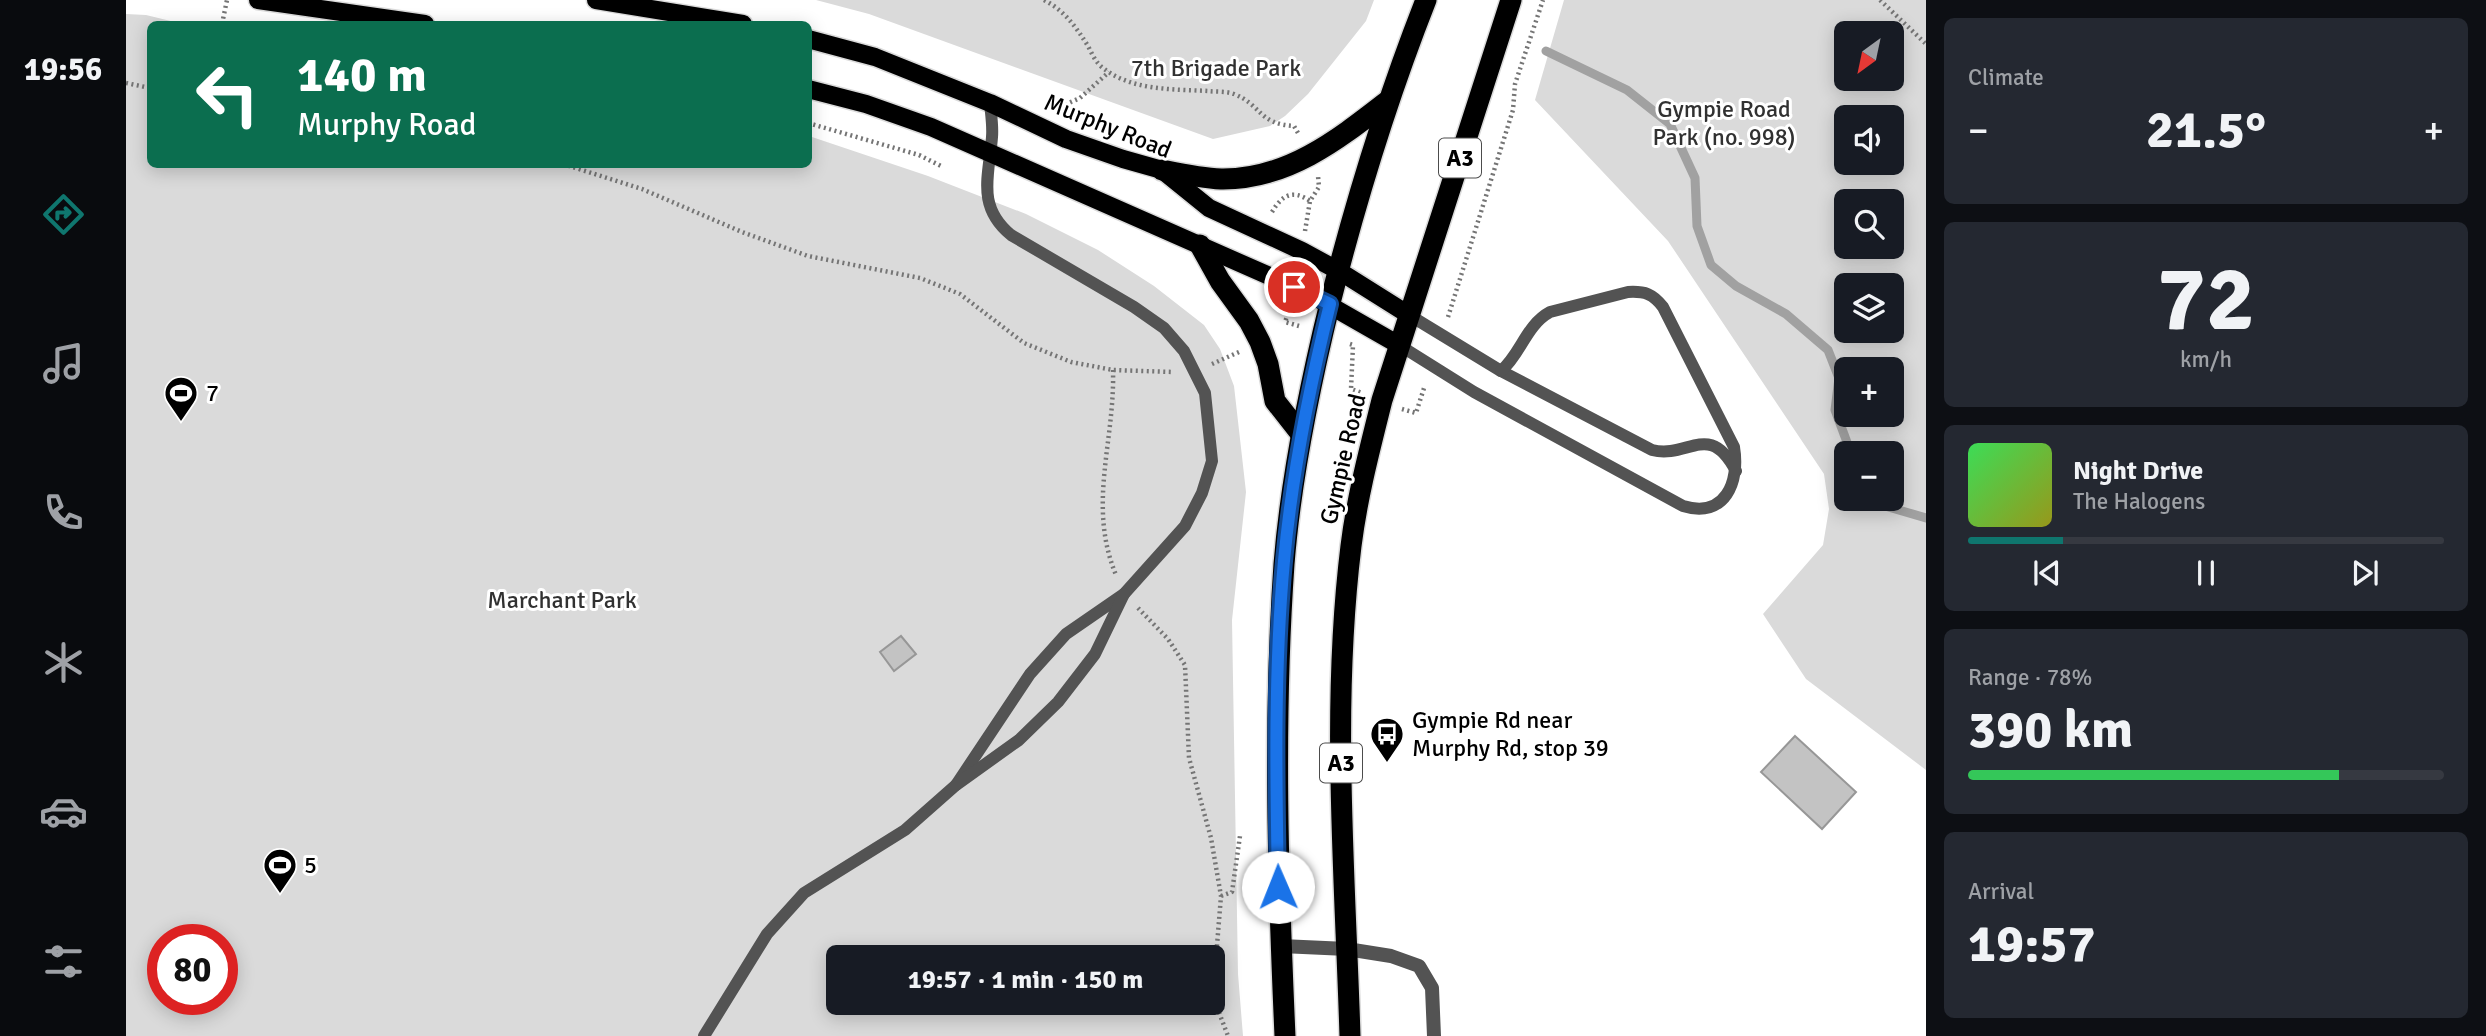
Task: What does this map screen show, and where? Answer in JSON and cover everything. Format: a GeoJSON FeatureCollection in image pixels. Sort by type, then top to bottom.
{"type":"FeatureCollection","features":[{"type":"Feature","properties":{"kind":"highway","name":"Gympie Road"},"geometry":{"type":"LineString","coordinates":[[1285,1036],[1276,819],[1279,675],[1284,562],[1301,434],[1330,304],[1369,161],[1426,0]]}},
{"type":"Feature","properties":{"kind":"highway","name":"Gympie Road"},"geometry":{"type":"LineString","coordinates":[[1350,1036],[1340,706],[1348,577],[1354,531],[1371,445],[1399,345],[1511,0]]}},
{"type":"Feature","properties":{"kind":"highway"},"geometry":{"type":"LineString","coordinates":[[1162,170],[1224,179],[1272,170],[1320,151],[1390,100]]}},
{"type":"Feature","properties":{"kind":"highway"},"geometry":{"type":"LineString","coordinates":[[1200,245],[1220,281],[1249,321],[1268,363],[1275,401],[1301,434]]}},
{"type":"Feature","properties":{"kind":"main road"},"geometry":{"type":"LineString","coordinates":[[258,0],[404,21]]}},
{"type":"Feature","properties":{"kind":"main road"},"geometry":{"type":"LineString","coordinates":[[596,0],[725,21]]}},
{"type":"Feature","properties":{"kind":"main road","name":"Murphy Road"},"geometry":{"type":"LineString","coordinates":[[812,40],[875,57],[990,103],[1088,147],[1162,170],[1209,208],[1339,271],[1409,315]]}},
{"type":"Feature","properties":{"kind":"main road"},"geometry":{"type":"LineString","coordinates":[[812,90],[866,104],[931,127],[1330,304],[1399,345]]}},
{"type":"Feature","properties":{"kind":"street"},"geometry":{"type":"LineString","coordinates":[[1281,946],[1348,949],[1391,956],[1419,966],[1432,988],[1434,1036]]}},
{"type":"Feature","properties":{"kind":"lane"},"geometry":{"type":"LineString","coordinates":[[956,785],[1030,674],[1066,635],[1124,594],[1185,526],[1202,493],[1212,461],[1205,393],[1184,351],[1164,328],[1134,307],[1011,235],[999,225],[987,201],[992,132],[990,103]]}},
{"type":"Feature","properties":{"kind":"lane"},"geometry":{"type":"LineString","coordinates":[[1399,345],[1474,393],[1683,506],[1701,510],[1717,503],[1730,489],[1736,471],[1734,447],[1730,437],[1664,307],[1650,294],[1628,292],[1550,312],[1534,325],[1514,358],[1501,371]]}},
{"type":"Feature","properties":{"kind":"lane"},"geometry":{"type":"LineString","coordinates":[[1409,315],[1501,371],[1652,450],[1670,452],[1701,443],[1709,444],[1726,456],[1736,471]]}},
{"type":"Feature","properties":{"kind":"lane"},"geometry":{"type":"LineString","coordinates":[[704,1036],[767,934],[804,894],[905,830],[956,785],[1019,740],[1058,702],[1096,654],[1124,594]]}},
{"type":"Feature","properties":{"kind":"path"},"geometry":{"type":"LineString","coordinates":[[223,21],[227,0]]}},
{"type":"Feature","properties":{"kind":"path"},"geometry":{"type":"LineString","coordinates":[[1044,0],[1073,21],[1100,66],[1122,79],[1149,87],[1231,93],[1244,99],[1263,117],[1279,125],[1294,127],[1301,137]]}},
{"type":"Feature","properties":{"kind":"path"},"geometry":{"type":"LineString","coordinates":[[1450,311],[1513,110],[1516,84],[1543,0]]}},
{"type":"Feature","properties":{"kind":"path"},"geometry":{"type":"LineString","coordinates":[[1880,0],[1926,44]]}},
{"type":"Feature","properties":{"kind":"path"},"geometry":{"type":"LineString","coordinates":[[1028,121],[1080,98],[1109,72]]}},
{"type":"Feature","properties":{"kind":"path"},"geometry":{"type":"LineString","coordinates":[[126,83],[147,87]]}},
{"type":"Feature","properties":{"kind":"path"},"geometry":{"type":"LineString","coordinates":[[812,124],[919,155],[943,167]]}},
{"type":"Feature","properties":{"kind":"path"},"geometry":{"type":"LineString","coordinates":[[576,168],[642,189],[742,232],[808,256],[920,278],[960,294],[1024,343],[1071,362],[1113,370],[1195,372],[1245,350]]}},
{"type":"Feature","properties":{"kind":"path"},"geometry":{"type":"LineString","coordinates":[[1306,229],[1310,201],[1319,187],[1317,176]]}},
{"type":"Feature","properties":{"kind":"path"},"geometry":{"type":"LineString","coordinates":[[1260,231],[1279,200],[1285,196],[1295,193],[1310,201]]}},
{"type":"Feature","properties":{"kind":"path"},"geometry":{"type":"LineString","coordinates":[[1290,307],[1285,322],[1298,326]]}},
{"type":"Feature","properties":{"kind":"path"},"geometry":{"type":"LineString","coordinates":[[1346,342],[1353,345],[1351,389],[1362,393]]}},
{"type":"Feature","properties":{"kind":"path"},"geometry":{"type":"LineString","coordinates":[[1113,370],[1114,393],[1101,503],[1107,554],[1124,594],[1168,639],[1185,666],[1189,758],[1211,838],[1221,896],[1217,945]]}},
{"type":"Feature","properties":{"kind":"path"},"geometry":{"type":"LineString","coordinates":[[1405,410],[1416,413],[1423,391]]}},
{"type":"Feature","properties":{"kind":"path"},"geometry":{"type":"LineString","coordinates":[[1221,896],[1232,892],[1240,836]]}},
{"type":"Feature","properties":{"kind":"path"},"geometry":{"type":"LineString","coordinates":[[1220,1015],[1228,1036]]}},
{"type":"Feature","properties":{"kind":"green space","name":"7th Brigade Park"},"geometry":{"type":"Polygon","coordinates":[[[816,0],[1374,0],[1366,21],[1308,94],[1285,116],[1270,126],[1213,139],[869,14],[816,0]]]}},
{"type":"Feature","properties":{"kind":"green space","name":"Gympie Road Park (no. 998)"},"geometry":{"type":"Polygon","coordinates":[[[1564,0],[1926,0],[1926,770],[1806,679],[1763,614],[1823,545],[1829,509],[1824,474],[1668,241],[1535,100],[1564,0]]]}},
{"type":"Feature","properties":{"kind":"green space","name":"Marchant Park"},"geometry":{"type":"Polygon","coordinates":[[[126,14],[146,15],[171,21],[147,21],[147,168],[812,168],[812,137],[928,176],[1026,214],[1098,250],[1154,286],[1204,325],[1220,349],[1234,386],[1246,492],[1232,620],[1238,974],[1243,1036],[126,1036],[126,14]]]}},
{"type":"Feature","properties":{"kind":"building"},"geometry":{"type":"Polygon","coordinates":[[[901,636],[916,654],[894,671],[880,652],[901,636]]]}},
{"type":"Feature","properties":{"kind":"building"},"geometry":{"type":"Polygon","coordinates":[[[1795,736],[1856,792],[1822,829],[1761,772],[1795,736]]]}},
{"type":"Feature","properties":{"kind":"waterway"},"geometry":{"type":"LineString","coordinates":[[1546,51],[1627,90],[1670,124],[1695,178],[1697,226],[1711,265],[1736,286],[1786,314],[1828,350],[1839,378],[1835,410],[1847,441]]}},
{"type":"Feature","properties":{"kind":"waterway"},"geometry":{"type":"LineString","coordinates":[[1902,511],[1926,518]]}},
{"type":"Feature","properties":{"kind":"place","name":"7"},"geometry":{"type":"Point","coordinates":[181,423]}},
{"type":"Feature","properties":{"kind":"place","name":"Gympie Rd near Murphy Rd, stop 39"},"geometry":{"type":"Point","coordinates":[1387,764]}},
{"type":"Feature","properties":{"kind":"place","name":"5"},"geometry":{"type":"Point","coordinates":[280,895]}},
{"type":"Feature","properties":{"kind":"route"},"geometry":{"type":"LineString","coordinates":[[1278,887],[1277,731],[1284,562],[1301,434],[1330,304],[1294,287]]}}]}
